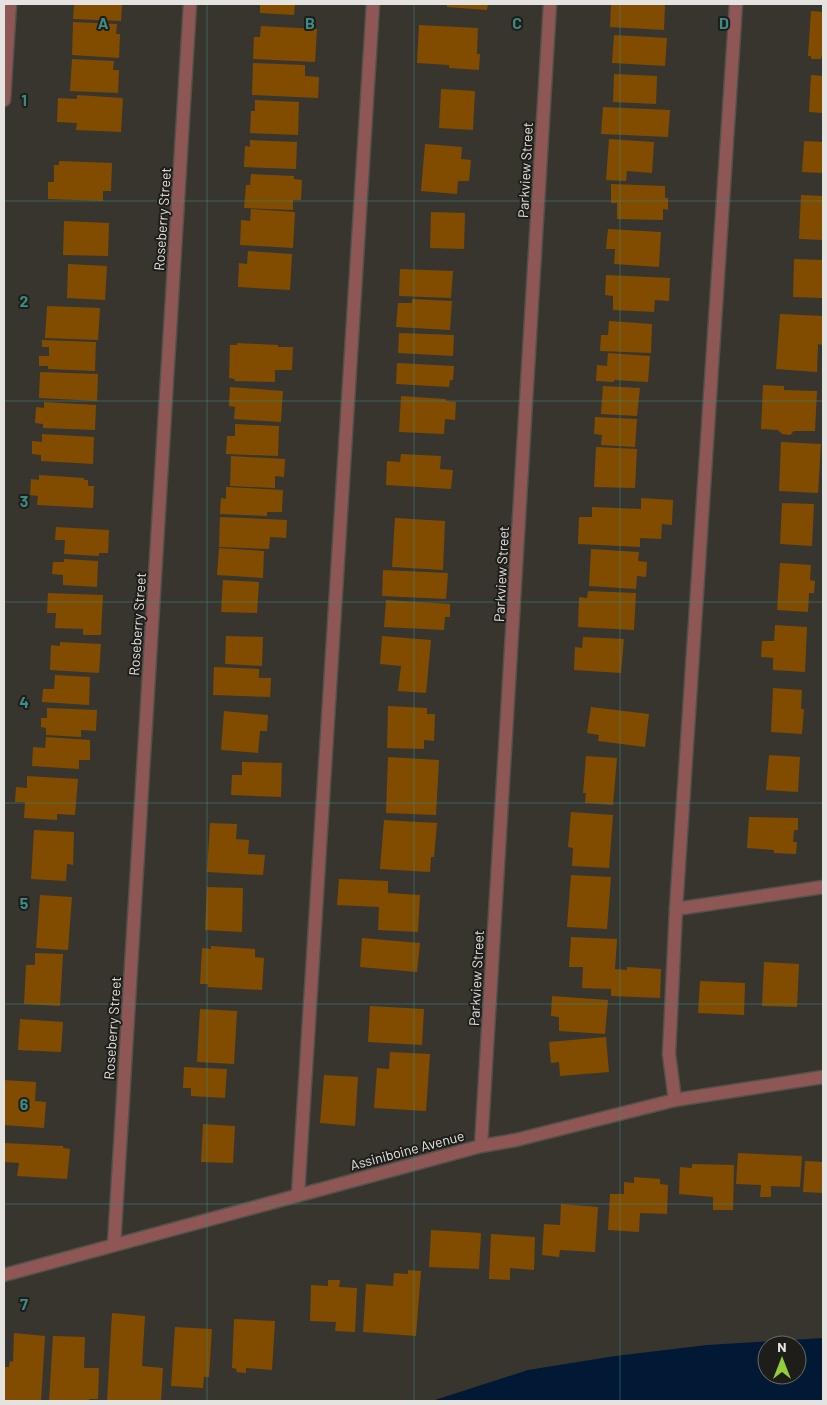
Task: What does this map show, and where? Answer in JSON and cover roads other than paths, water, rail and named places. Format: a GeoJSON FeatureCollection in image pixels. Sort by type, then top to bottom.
{"type":"FeatureCollection","features":[{"type":"Feature","properties":{"kind":"street"},"geometry":{"type":"LineString","coordinates":[[4,100],[10,4]]}},
{"type":"Feature","properties":{"kind":"street","name":"Roseberry Street"},"geometry":{"type":"LineString","coordinates":[[114,1245],[190,4]]}},
{"type":"Feature","properties":{"kind":"street"},"geometry":{"type":"LineString","coordinates":[[298,1195],[373,4]]}},
{"type":"Feature","properties":{"kind":"street","name":"Parkview Street"},"geometry":{"type":"LineString","coordinates":[[481,1146],[550,4]]}},
{"type":"Feature","properties":{"kind":"street"},"geometry":{"type":"LineString","coordinates":[[676,1100],[669,1054],[676,909],[736,4]]}},
{"type":"Feature","properties":{"kind":"street"},"geometry":{"type":"LineString","coordinates":[[676,909],[823,887]]}},
{"type":"Feature","properties":{"kind":"street","name":"Assiniboine Avenue"},"geometry":{"type":"LineString","coordinates":[[4,1275],[481,1146],[516,1140],[676,1100],[823,1077]]}},
{"type":"Feature","properties":{"kind":"water"},"geometry":{"type":"Polygon","coordinates":[[[823,1338],[823,1401],[432,1401],[528,1370],[615,1356],[707,1345],[757,1342],[757,1385],[807,1385],[807,1339],[823,1338]]]}}]}
